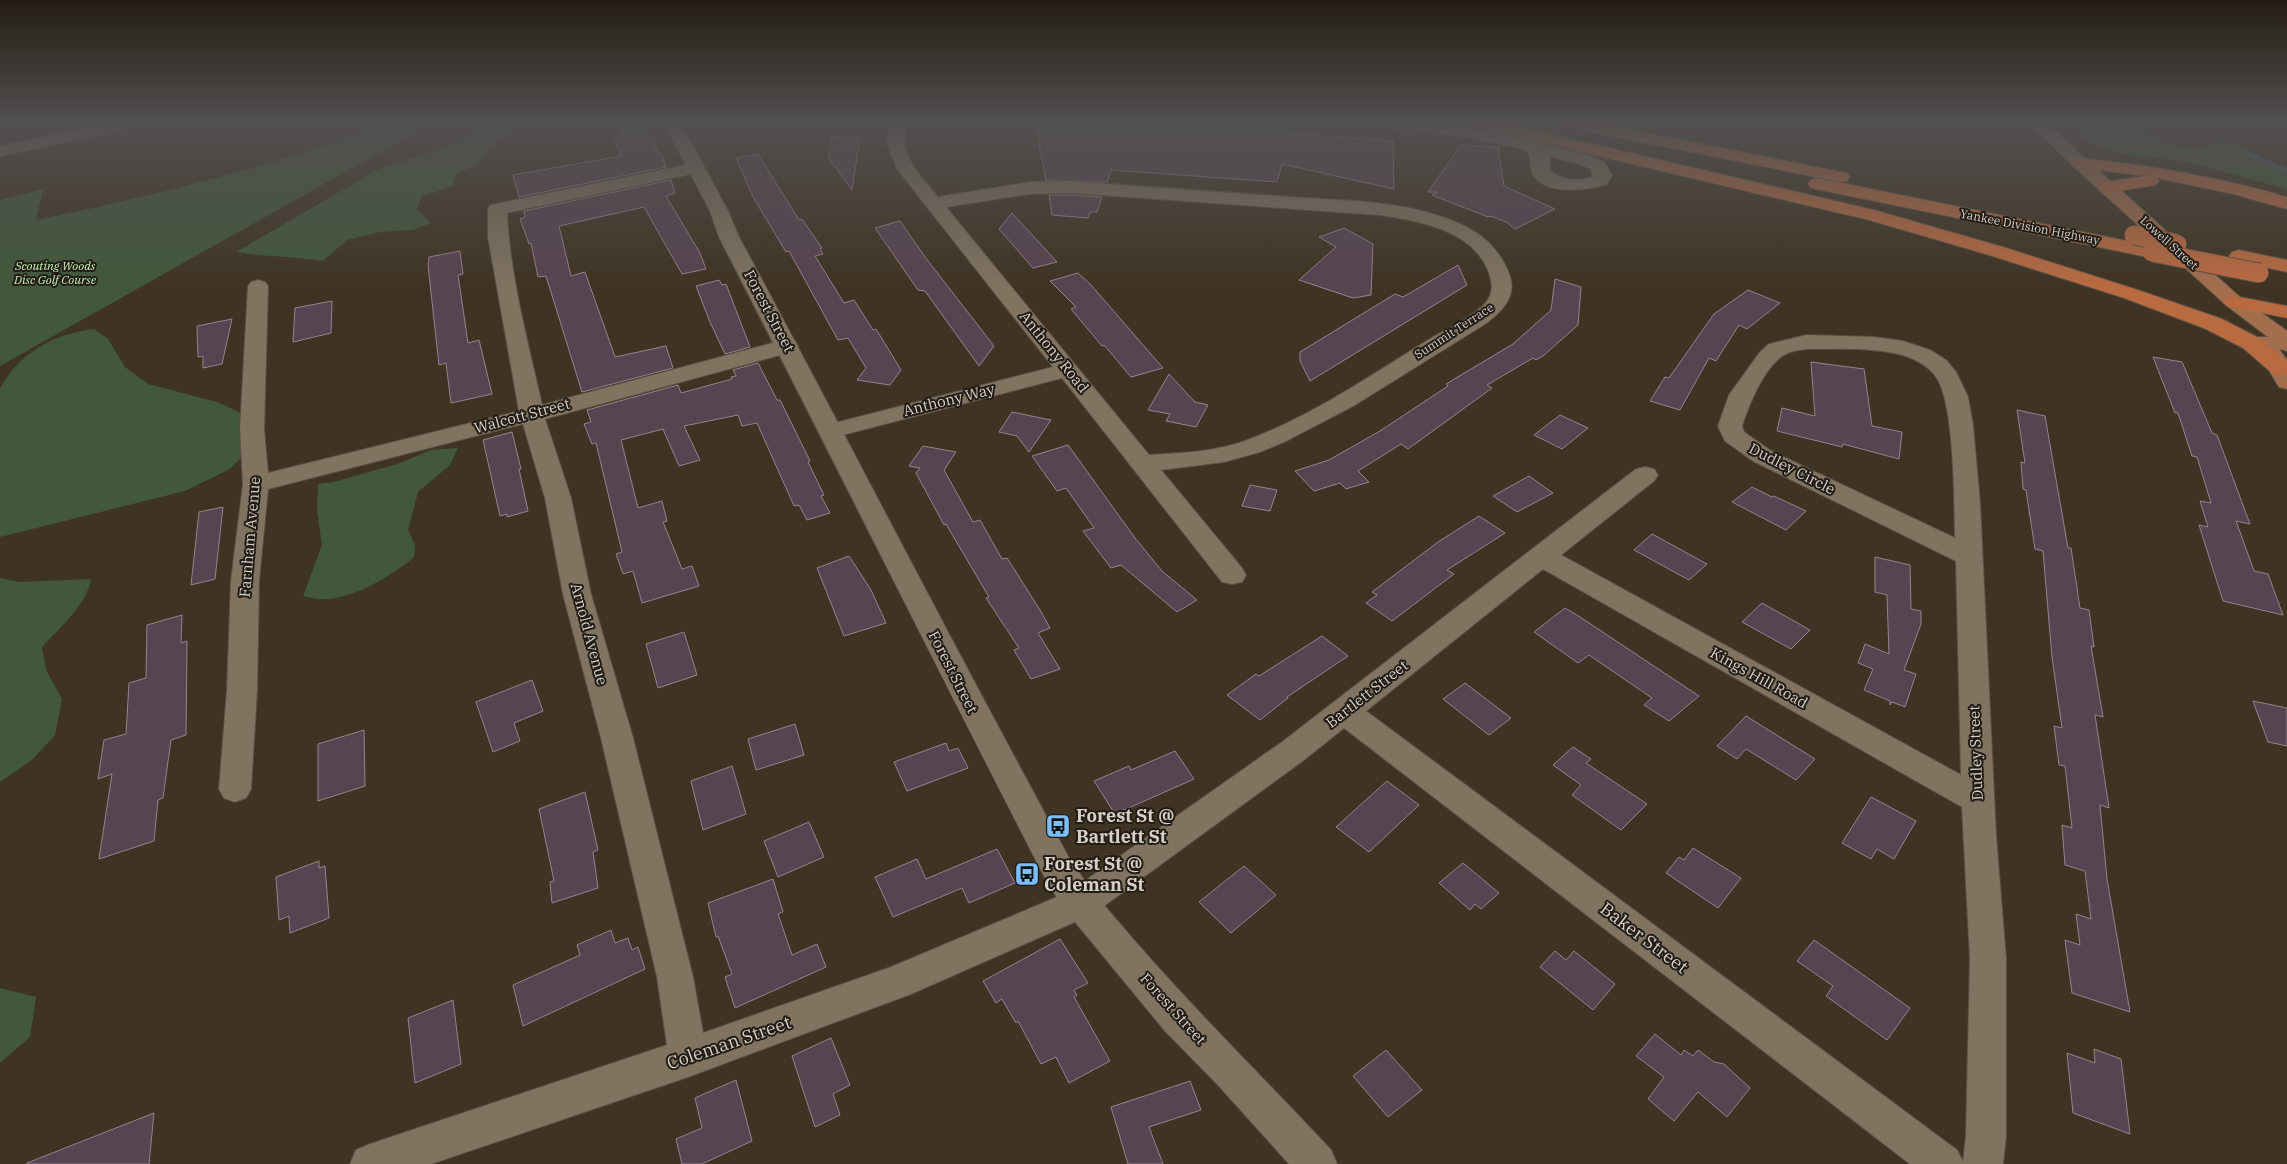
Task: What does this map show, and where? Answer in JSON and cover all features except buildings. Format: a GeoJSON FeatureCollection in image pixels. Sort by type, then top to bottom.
{"type":"FeatureCollection","features":[{"type":"Feature","properties":{"kind":"highway"},"geometry":{"type":"LineString","coordinates":[[1710,177],[1874,216],[1996,251],[2131,294],[2214,324],[2250,343],[2283,375]]}},
{"type":"Feature","properties":{"kind":"highway","name":"Yankee Division Highway"},"geometry":{"type":"LineString","coordinates":[[1780,177],[2287,279]]}},
{"type":"Feature","properties":{"kind":"highway","name":"Yankee Division Highway"},"geometry":{"type":"LineString","coordinates":[[1844,177],[2287,265]]}},
{"type":"Feature","properties":{"kind":"highway"},"geometry":{"type":"LineString","coordinates":[[2184,177],[2287,203]]}},
{"type":"Feature","properties":{"kind":"highway"},"geometry":{"type":"LineString","coordinates":[[2107,187],[2150,181],[2197,180]]}},
{"type":"Feature","properties":{"kind":"highway"},"geometry":{"type":"LineString","coordinates":[[2234,302],[2287,312]]}},
{"type":"Feature","properties":{"kind":"main road","name":"Lowell Street"},"geometry":{"type":"LineString","coordinates":[[2096,177],[2234,302],[2276,332],[2287,344]]}},
{"type":"Feature","properties":{"kind":"main road","name":"Lowell Street"},"geometry":{"type":"LineString","coordinates":[[2234,302],[2274,357],[2283,375]]}},
{"type":"Feature","properties":{"kind":"street","name":"Arnold Avenue"},"geometry":{"type":"LineString","coordinates":[[650,177],[497,209],[498,237],[506,290],[532,415],[558,498],[577,594],[617,738],[675,977],[688,1058]]}},
{"type":"Feature","properties":{"kind":"street","name":"Forest Street"},"geometry":{"type":"LineString","coordinates":[[700,177],[831,430],[951,669],[1056,866],[1081,903],[1178,1018],[1232,1072],[1317,1164]]}},
{"type":"Feature","properties":{"kind":"street","name":"Anthony Road"},"geometry":{"type":"LineString","coordinates":[[913,177],[1232,575]]}},
{"type":"Feature","properties":{"kind":"street","name":"Summit Terrace"},"geometry":{"type":"LineString","coordinates":[[934,203],[1028,188],[1065,186],[1380,209],[1410,214],[1446,225],[1463,233],[1491,254],[1497,266],[1503,290],[1496,304],[1469,324],[1305,425],[1250,447],[1214,458],[1143,464]]}},
{"type":"Feature","properties":{"kind":"street","name":"Farnham Avenue"},"geometry":{"type":"LineString","coordinates":[[236,789],[242,684],[244,582],[256,484],[252,429],[258,286]]}},
{"type":"Feature","properties":{"kind":"street","name":"Dudley Circle"},"geometry":{"type":"LineString","coordinates":[[1922,355],[1903,348],[1845,342],[1807,342],[1777,349],[1761,366],[1741,395],[1730,426],[1734,436],[1762,456],[1969,556]]}},
{"type":"Feature","properties":{"kind":"street","name":"Walcott Street"},"geometry":{"type":"LineString","coordinates":[[256,484],[532,415],[787,346]]}},
{"type":"Feature","properties":{"kind":"street","name":"Dudley Street"},"geometry":{"type":"LineString","coordinates":[[1922,355],[1938,365],[1948,377],[1956,397],[1961,425],[1969,556],[1978,800],[1988,959],[1986,1136],[1983,1164]]}},
{"type":"Feature","properties":{"kind":"street","name":"Anthony Way"},"geometry":{"type":"LineString","coordinates":[[831,430],[1067,370]]}},
{"type":"Feature","properties":{"kind":"street","name":"Bartlett Street"},"geometry":{"type":"LineString","coordinates":[[1081,903],[1293,751],[1446,633],[1644,475]]}},
{"type":"Feature","properties":{"kind":"street","name":"Kings Hill Road"},"geometry":{"type":"LineString","coordinates":[[1541,556],[1978,800]]}},
{"type":"Feature","properties":{"kind":"street","name":"Baker Street"},"geometry":{"type":"LineString","coordinates":[[1344,711],[1943,1164]]}},
{"type":"Feature","properties":{"kind":"street","name":"Coleman Street"},"geometry":{"type":"LineString","coordinates":[[370,1164],[688,1058],[898,982],[1081,903]]}},
{"type":"Feature","properties":{"kind":"green space","name":"Scouting Woods Disc Golf Course"},"geometry":{"type":"Polygon","coordinates":[[[335,177],[0,366],[0,200],[43,189],[36,220],[125,201],[215,178],[335,177]]]}},
{"type":"Feature","properties":{"kind":"green space"},"geometry":{"type":"Polygon","coordinates":[[[365,177],[455,177],[453,186],[421,197],[417,210],[431,223],[413,230],[380,232],[347,240],[323,261],[236,252],[365,177]]]}},
{"type":"Feature","properties":{"kind":"green space"},"geometry":{"type":"Polygon","coordinates":[[[2243,177],[2287,177],[2287,189],[2243,177]]]}},
{"type":"Feature","properties":{"kind":"green space"},"geometry":{"type":"Polygon","coordinates":[[[94,329],[108,339],[125,367],[148,384],[217,402],[248,416],[256,442],[230,469],[185,491],[0,537],[0,388],[18,364],[40,347],[65,335],[94,329]]]}},
{"type":"Feature","properties":{"kind":"green space"},"geometry":{"type":"Polygon","coordinates":[[[458,448],[450,465],[418,492],[408,530],[415,545],[414,557],[395,572],[371,586],[346,596],[320,599],[303,596],[322,545],[317,511],[318,484],[334,482],[397,464],[431,450],[458,448]]]}},
{"type":"Feature","properties":{"kind":"green space"},"geometry":{"type":"Polygon","coordinates":[[[0,578],[20,582],[91,579],[84,598],[78,607],[42,647],[46,670],[62,699],[55,735],[33,759],[0,782],[0,578]]]}},
{"type":"Feature","properties":{"kind":"green space"},"geometry":{"type":"Polygon","coordinates":[[[0,988],[36,997],[30,1037],[0,1063],[0,988]]]}},
{"type":"Feature","properties":{"kind":"place","name":"Forest St @ Bartlett St"},"geometry":{"type":"Point","coordinates":[1058,826]}},
{"type":"Feature","properties":{"kind":"place","name":"Forest St @ Coleman St"},"geometry":{"type":"Point","coordinates":[1027,874]}}]}
